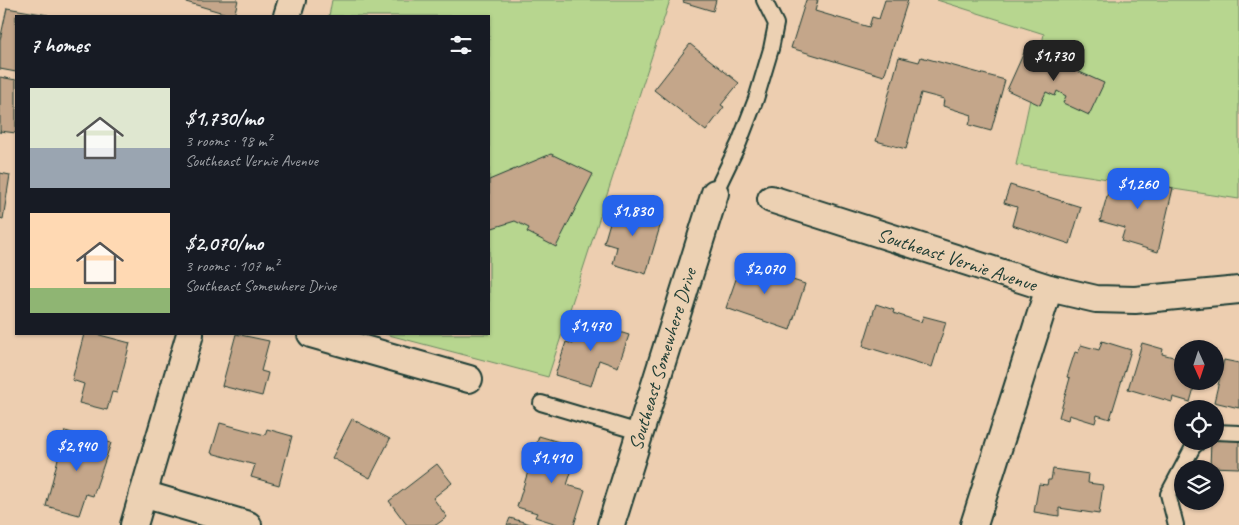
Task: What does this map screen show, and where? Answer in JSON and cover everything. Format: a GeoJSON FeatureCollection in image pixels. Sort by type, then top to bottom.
{"type":"FeatureCollection","features":[{"type":"Feature","properties":{"kind":"street"},"geometry":{"type":"LineString","coordinates":[[287,15],[292,0]]}},
{"type":"Feature","properties":{"kind":"street","name":"Southeast Somewhere Drive"},"geometry":{"type":"LineString","coordinates":[[612,525],[639,432],[715,193]]}},
{"type":"Feature","properties":{"kind":"street","name":"Southeast Vernie Avenue"},"geometry":{"type":"LineString","coordinates":[[771,199],[1049,288],[974,525]]}},
{"type":"Feature","properties":{"kind":"street"},"geometry":{"type":"LineString","coordinates":[[1049,288],[1096,299],[1135,300],[1239,290]]}},
{"type":"Feature","properties":{"kind":"street"},"geometry":{"type":"LineString","coordinates":[[134,525],[190,335]]}},
{"type":"Feature","properties":{"kind":"street"},"geometry":{"type":"LineString","coordinates":[[315,335],[469,379]]}},
{"type":"Feature","properties":{"kind":"street"},"geometry":{"type":"LineString","coordinates":[[143,494],[248,525]]}},
{"type":"Feature","properties":{"kind":"lane"},"geometry":{"type":"LineString","coordinates":[[715,193],[726,173],[756,100],[771,50],[776,24],[764,0]]}},
{"type":"Feature","properties":{"kind":"lane"},"geometry":{"type":"LineString","coordinates":[[541,403],[639,432]]}},
{"type":"Feature","properties":{"kind":"lane"},"geometry":{"type":"LineString","coordinates":[[1224,432],[1239,433]]}},
{"type":"Feature","properties":{"kind":"lane"},"geometry":{"type":"LineString","coordinates":[[1176,525],[1168,494],[1191,450]]}},
{"type":"Feature","properties":{"kind":"green space"},"geometry":{"type":"Polygon","coordinates":[[[332,0],[670,0],[548,377],[389,335],[490,335],[490,15],[329,15],[332,0]]]}},
{"type":"Feature","properties":{"kind":"green space"},"geometry":{"type":"Polygon","coordinates":[[[937,0],[1239,0],[1239,199],[1016,165],[1044,34],[937,0]]]}},
{"type":"Feature","properties":{"kind":"building"},"geometry":{"type":"Polygon","coordinates":[[[187,0],[238,0],[234,15],[186,2],[187,0]]]}},
{"type":"Feature","properties":{"kind":"building"},"geometry":{"type":"Polygon","coordinates":[[[684,0],[716,0],[713,11],[683,2],[684,0]]]}},
{"type":"Feature","properties":{"kind":"building"},"geometry":{"type":"Polygon","coordinates":[[[806,0],[818,0],[815,11],[869,27],[872,17],[879,19],[885,0],[908,0],[884,76],[791,48],[806,0]]]}},
{"type":"Feature","properties":{"kind":"building"},"geometry":{"type":"Polygon","coordinates":[[[7,8],[48,15],[15,15],[15,72],[0,69],[0,40],[7,8]]]}},
{"type":"Feature","properties":{"kind":"building"},"geometry":{"type":"Polygon","coordinates":[[[690,44],[739,83],[721,105],[724,107],[706,131],[654,90],[690,44]]]}},
{"type":"Feature","properties":{"kind":"building"},"geometry":{"type":"Polygon","coordinates":[[[1026,48],[1104,83],[1089,115],[1063,103],[1066,96],[1057,91],[1055,96],[1046,92],[1040,105],[1007,90],[1026,48]]]}},
{"type":"Feature","properties":{"kind":"building"},"geometry":{"type":"Polygon","coordinates":[[[899,57],[919,62],[921,57],[1005,80],[991,131],[969,125],[972,115],[943,106],[944,99],[921,93],[906,149],[876,141],[899,57]]]}},
{"type":"Feature","properties":{"kind":"building"},"geometry":{"type":"Polygon","coordinates":[[[0,77],[15,80],[15,133],[0,131],[0,77]]]}},
{"type":"Feature","properties":{"kind":"building"},"geometry":{"type":"Polygon","coordinates":[[[551,154],[593,174],[556,247],[527,232],[529,228],[515,221],[490,229],[490,180],[551,154]]]}},
{"type":"Feature","properties":{"kind":"building"},"geometry":{"type":"Polygon","coordinates":[[[1114,171],[1173,188],[1158,252],[1121,241],[1125,228],[1100,221],[1114,171]]]}},
{"type":"Feature","properties":{"kind":"building"},"geometry":{"type":"Polygon","coordinates":[[[0,173],[10,175],[3,219],[0,218],[0,173]]]}},
{"type":"Feature","properties":{"kind":"building"},"geometry":{"type":"Polygon","coordinates":[[[1010,185],[1081,207],[1070,244],[1012,225],[1017,207],[1004,203],[1010,185]]]}},
{"type":"Feature","properties":{"kind":"building"},"geometry":{"type":"Polygon","coordinates":[[[625,201],[656,210],[653,220],[661,223],[646,274],[613,264],[617,247],[604,243],[613,212],[621,214],[625,201]]]}},
{"type":"Feature","properties":{"kind":"building"},"geometry":{"type":"Polygon","coordinates":[[[743,259],[769,268],[768,272],[805,284],[790,330],[726,308],[743,259]]]}},
{"type":"Feature","properties":{"kind":"building"},"geometry":{"type":"Polygon","coordinates":[[[876,304],[894,310],[893,313],[921,322],[923,316],[946,322],[932,367],[863,346],[876,304]]]}},
{"type":"Feature","properties":{"kind":"building"},"geometry":{"type":"Polygon","coordinates":[[[580,320],[629,335],[618,367],[599,360],[591,386],[555,375],[566,342],[573,344],[580,320]]]}},
{"type":"Feature","properties":{"kind":"building"},"geometry":{"type":"Polygon","coordinates":[[[84,335],[100,335],[130,343],[117,393],[112,392],[107,410],[79,403],[84,384],[72,380],[84,335]]]}},
{"type":"Feature","properties":{"kind":"building"},"geometry":{"type":"Polygon","coordinates":[[[236,335],[269,341],[261,371],[268,373],[262,396],[222,386],[236,335]]]}},
{"type":"Feature","properties":{"kind":"building"},"geometry":{"type":"Polygon","coordinates":[[[1102,341],[1131,350],[1110,419],[1097,415],[1095,423],[1069,415],[1068,420],[1059,417],[1070,378],[1067,377],[1075,352],[1078,353],[1081,345],[1099,350],[1102,341]]]}},
{"type":"Feature","properties":{"kind":"building"},"geometry":{"type":"Polygon","coordinates":[[[1142,343],[1163,349],[1162,354],[1174,357],[1174,390],[1193,390],[1191,400],[1173,397],[1172,402],[1128,389],[1142,343]]]}},
{"type":"Feature","properties":{"kind":"building"},"geometry":{"type":"Polygon","coordinates":[[[1224,360],[1239,363],[1239,408],[1224,404],[1224,400],[1214,400],[1217,390],[1224,390],[1224,360]]]}},
{"type":"Feature","properties":{"kind":"building"},"geometry":{"type":"Polygon","coordinates":[[[352,419],[390,439],[370,478],[332,458],[352,419]]]}},
{"type":"Feature","properties":{"kind":"building"},"geometry":{"type":"Polygon","coordinates":[[[220,423],[265,435],[267,429],[292,436],[279,485],[251,477],[255,465],[211,453],[220,423]]]}},
{"type":"Feature","properties":{"kind":"building"},"geometry":{"type":"Polygon","coordinates":[[[65,431],[111,443],[93,496],[86,494],[79,515],[46,506],[65,431]]]}},
{"type":"Feature","properties":{"kind":"building"},"geometry":{"type":"Polygon","coordinates":[[[539,436],[579,448],[567,485],[585,490],[574,525],[560,525],[535,517],[537,513],[517,507],[539,436]]]}},
{"type":"Feature","properties":{"kind":"building"},"geometry":{"type":"Polygon","coordinates":[[[1224,439],[1239,439],[1239,468],[1224,467],[1224,460],[1210,460],[1211,450],[1224,450],[1224,439]]]}},
{"type":"Feature","properties":{"kind":"building"},"geometry":{"type":"Polygon","coordinates":[[[437,464],[452,483],[433,498],[447,517],[436,525],[407,525],[389,501],[437,464]]]}},
{"type":"Feature","properties":{"kind":"building"},"geometry":{"type":"Polygon","coordinates":[[[1053,469],[1089,474],[1088,483],[1103,485],[1099,514],[1059,508],[1059,516],[1034,512],[1039,484],[1047,485],[1048,480],[1051,480],[1053,469]]]}},
{"type":"Feature","properties":{"kind":"building"},"geometry":{"type":"Polygon","coordinates":[[[510,518],[534,525],[507,525],[510,518]]]}}]}
